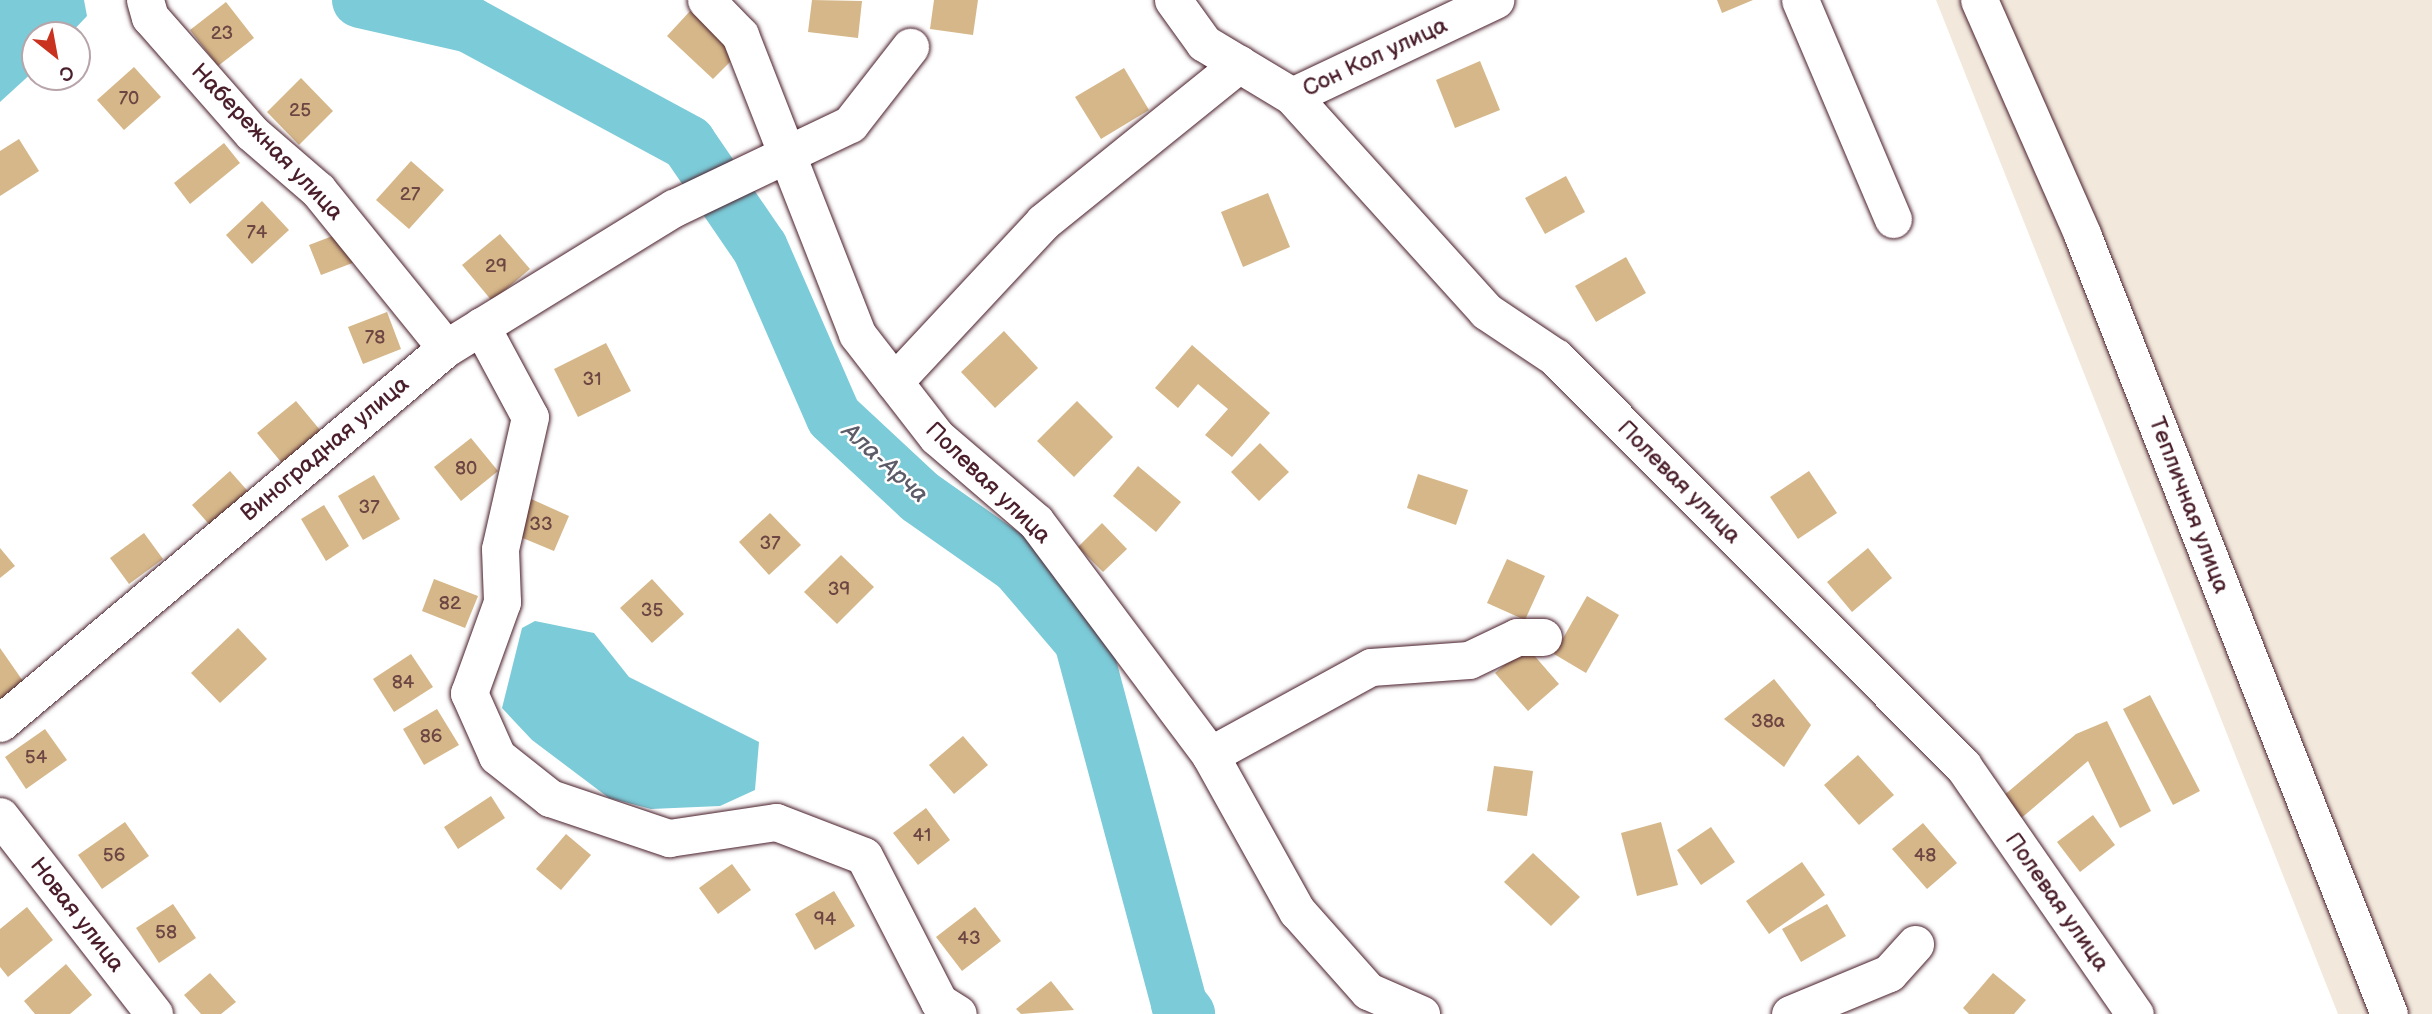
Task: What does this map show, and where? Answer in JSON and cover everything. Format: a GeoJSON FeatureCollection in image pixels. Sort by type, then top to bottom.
{"type":"FeatureCollection","features":[{"type":"Feature","properties":{"kind":"street","name":"Набережная улица"},"geometry":{"type":"LineString","coordinates":[[145,0],[150,17],[252,133],[318,190],[446,348]]}},
{"type":"Feature","properties":{"kind":"street","name":"Полевая улица"},"geometry":{"type":"LineString","coordinates":[[706,0],[740,35],[789,148],[857,334],[937,437],[1036,522],[1210,755],[1297,911],[1368,991],[1421,1014]]}},
{"type":"Feature","properties":{"kind":"street","name":"Полевая улица"},"geometry":{"type":"LineString","coordinates":[[1173,0],[1204,43],[1292,96],[1486,311],[1555,357],[1963,766],[2135,1014]]}},
{"type":"Feature","properties":{"kind":"street","name":"Сон Кол улица"},"geometry":{"type":"LineString","coordinates":[[1292,96],[1495,0]]}},
{"type":"Feature","properties":{"kind":"street"},"geometry":{"type":"LineString","coordinates":[[1800,0],[1893,219]]}},
{"type":"Feature","properties":{"kind":"street","name":"Тепличная улица"},"geometry":{"type":"LineString","coordinates":[[1979,0],[2082,234],[2389,1014]]}},
{"type":"Feature","properties":{"kind":"street","name":"Виноградная улица"},"geometry":{"type":"LineString","coordinates":[[0,723],[446,348],[674,208],[789,148],[850,124],[910,47]]}},
{"type":"Feature","properties":{"kind":"street"},"geometry":{"type":"LineString","coordinates":[[894,382],[1043,222],[1239,64]]}},
{"type":"Feature","properties":{"kind":"street"},"geometry":{"type":"LineString","coordinates":[[481,326],[530,417],[500,549],[502,602],[469,693],[497,756],[550,798],[669,838],[776,822],[864,856],[939,1002],[958,1014]]}},
{"type":"Feature","properties":{"kind":"street"},"geometry":{"type":"LineString","coordinates":[[1210,755],[1371,667],[1469,660],[1517,637],[1543,637]]}},
{"type":"Feature","properties":{"kind":"street","name":"Новая улица"},"geometry":{"type":"LineString","coordinates":[[0,816],[154,1014]]}},
{"type":"Feature","properties":{"kind":"street"},"geometry":{"type":"LineString","coordinates":[[1790,1014],[1889,974],[1915,943]]}},
{"type":"Feature","properties":{"kind":"shaded area"},"geometry":{"type":"Polygon","coordinates":[[[1936,0],[2432,0],[2432,1014],[2338,1014],[1936,0]]]}},
{"type":"Feature","properties":{"kind":"water"},"geometry":{"type":"Polygon","coordinates":[[[0,0],[84,0],[87,16],[82,21],[21,21],[21,83],[0,102],[0,0]]]}},
{"type":"Feature","properties":{"kind":"water"},"geometry":{"type":"Polygon","coordinates":[[[535,621],[594,633],[629,677],[759,742],[755,790],[720,806],[651,809],[609,798],[532,740],[502,708],[522,628],[535,621]]]}},
{"type":"Feature","properties":{"kind":"building"},"geometry":{"type":"Polygon","coordinates":[[[812,0],[862,1],[858,38],[808,32],[812,0]]]}},
{"type":"Feature","properties":{"kind":"building"},"geometry":{"type":"Polygon","coordinates":[[[934,0],[978,0],[973,35],[930,29],[934,0]]]}},
{"type":"Feature","properties":{"kind":"building"},"geometry":{"type":"Polygon","coordinates":[[[1717,0],[1753,0],[1722,13],[1717,0]]]}},
{"type":"Feature","properties":{"kind":"building"},"geometry":{"type":"Polygon","coordinates":[[[226,2],[254,38],[218,66],[190,30],[226,2]]]}},
{"type":"Feature","properties":{"kind":"building"},"geometry":{"type":"Polygon","coordinates":[[[691,10],[738,54],[713,79],[667,36],[691,10]]]}},
{"type":"Feature","properties":{"kind":"building"},"geometry":{"type":"Polygon","coordinates":[[[1480,61],[1500,110],[1455,128],[1436,80],[1480,61]]]}},
{"type":"Feature","properties":{"kind":"building"},"geometry":{"type":"Polygon","coordinates":[[[134,67],[161,97],[124,130],[97,100],[134,67]]]}},
{"type":"Feature","properties":{"kind":"building"},"geometry":{"type":"Polygon","coordinates":[[[1124,68],[1149,110],[1101,139],[1075,97],[1124,68]]]}},
{"type":"Feature","properties":{"kind":"building"},"geometry":{"type":"Polygon","coordinates":[[[301,78],[333,111],[299,145],[267,112],[301,78]]]}},
{"type":"Feature","properties":{"kind":"building"},"geometry":{"type":"Polygon","coordinates":[[[19,139],[39,171],[0,196],[0,151],[19,139]]]}},
{"type":"Feature","properties":{"kind":"building"},"geometry":{"type":"Polygon","coordinates":[[[224,143],[240,163],[190,204],[174,183],[224,143]]]}},
{"type":"Feature","properties":{"kind":"building"},"geometry":{"type":"Polygon","coordinates":[[[411,161],[444,190],[409,229],[376,200],[411,161]]]}},
{"type":"Feature","properties":{"kind":"building"},"geometry":{"type":"Polygon","coordinates":[[[1566,176],[1585,212],[1545,234],[1525,198],[1566,176]]]}},
{"type":"Feature","properties":{"kind":"building"},"geometry":{"type":"Polygon","coordinates":[[[1268,193],[1290,247],[1243,267],[1221,212],[1268,193]]]}},
{"type":"Feature","properties":{"kind":"building"},"geometry":{"type":"Polygon","coordinates":[[[262,201],[289,230],[252,264],[226,235],[262,201]]]}},
{"type":"Feature","properties":{"kind":"building"},"geometry":{"type":"Polygon","coordinates":[[[343,232],[355,262],[321,275],[309,245],[343,232]]]}},
{"type":"Feature","properties":{"kind":"building"},"geometry":{"type":"Polygon","coordinates":[[[500,234],[530,269],[492,301],[462,265],[500,234]]]}},
{"type":"Feature","properties":{"kind":"building"},"geometry":{"type":"Polygon","coordinates":[[[1626,257],[1646,293],[1596,322],[1575,286],[1626,257]]]}},
{"type":"Feature","properties":{"kind":"building"},"geometry":{"type":"Polygon","coordinates":[[[387,312],[401,349],[363,364],[348,327],[387,312]]]}},
{"type":"Feature","properties":{"kind":"building"},"geometry":{"type":"Polygon","coordinates":[[[1004,331],[1038,368],[995,408],[961,372],[1004,331]]]}},
{"type":"Feature","properties":{"kind":"building"},"geometry":{"type":"Polygon","coordinates":[[[606,343],[631,391],[578,417],[554,369],[606,343]]]}},
{"type":"Feature","properties":{"kind":"building"},"geometry":{"type":"Polygon","coordinates":[[[1192,345],[1270,413],[1232,457],[1205,435],[1228,409],[1198,384],[1178,408],[1155,388],[1192,345]]]}},
{"type":"Feature","properties":{"kind":"building"},"geometry":{"type":"Polygon","coordinates":[[[296,401],[325,436],[286,468],[257,433],[296,401]]]}},
{"type":"Feature","properties":{"kind":"building"},"geometry":{"type":"Polygon","coordinates":[[[1077,401],[1113,437],[1074,477],[1037,441],[1077,401]]]}},
{"type":"Feature","properties":{"kind":"building"},"geometry":{"type":"Polygon","coordinates":[[[471,438],[498,471],[461,501],[434,467],[471,438]]]}},
{"type":"Feature","properties":{"kind":"building"},"geometry":{"type":"Polygon","coordinates":[[[1260,443],[1289,472],[1259,501],[1231,472],[1260,443]]]}},
{"type":"Feature","properties":{"kind":"building"},"geometry":{"type":"Polygon","coordinates":[[[1138,466],[1181,502],[1156,532],[1113,496],[1138,466]]]}},
{"type":"Feature","properties":{"kind":"building"},"geometry":{"type":"Polygon","coordinates":[[[230,471],[253,497],[215,531],[192,505],[230,471]]]}},
{"type":"Feature","properties":{"kind":"building"},"geometry":{"type":"Polygon","coordinates":[[[1809,471],[1837,513],[1798,539],[1770,497],[1809,471]]]}},
{"type":"Feature","properties":{"kind":"building"},"geometry":{"type":"Polygon","coordinates":[[[1418,474],[1468,490],[1456,525],[1407,508],[1418,474]]]}},
{"type":"Feature","properties":{"kind":"building"},"geometry":{"type":"Polygon","coordinates":[[[374,475],[400,519],[363,540],[338,496],[374,475]]]}},
{"type":"Feature","properties":{"kind":"building"},"geometry":{"type":"Polygon","coordinates":[[[529,498],[569,516],[554,551],[513,534],[529,498]]]}},
{"type":"Feature","properties":{"kind":"building"},"geometry":{"type":"Polygon","coordinates":[[[324,505],[349,546],[326,561],[301,519],[324,505]]]}},
{"type":"Feature","properties":{"kind":"building"},"geometry":{"type":"Polygon","coordinates":[[[770,513],[801,545],[769,575],[739,542],[770,513]]]}},
{"type":"Feature","properties":{"kind":"building"},"geometry":{"type":"Polygon","coordinates":[[[1102,523],[1127,549],[1103,572],[1078,547],[1102,523]]]}},
{"type":"Feature","properties":{"kind":"building"},"geometry":{"type":"Polygon","coordinates":[[[144,533],[163,559],[129,584],[110,558],[144,533]]]}},
{"type":"Feature","properties":{"kind":"building"},"geometry":{"type":"Polygon","coordinates":[[[0,548],[15,566],[0,578],[0,548]]]}},
{"type":"Feature","properties":{"kind":"building"},"geometry":{"type":"Polygon","coordinates":[[[1868,548],[1892,578],[1852,612],[1827,582],[1868,548]]]}},
{"type":"Feature","properties":{"kind":"building"},"geometry":{"type":"Polygon","coordinates":[[[841,555],[874,587],[837,624],[804,592],[841,555]]]}},
{"type":"Feature","properties":{"kind":"building"},"geometry":{"type":"Polygon","coordinates":[[[1507,559],[1545,576],[1525,620],[1487,603],[1507,559]]]}},
{"type":"Feature","properties":{"kind":"building"},"geometry":{"type":"Polygon","coordinates":[[[434,579],[478,596],[465,628],[422,611],[434,579]]]}},
{"type":"Feature","properties":{"kind":"building"},"geometry":{"type":"Polygon","coordinates":[[[652,579],[684,614],[652,643],[620,608],[652,579]]]}},
{"type":"Feature","properties":{"kind":"building"},"geometry":{"type":"Polygon","coordinates":[[[1587,596],[1619,615],[1586,673],[1554,654],[1587,596]]]}},
{"type":"Feature","properties":{"kind":"building"},"geometry":{"type":"Polygon","coordinates":[[[238,628],[267,659],[220,703],[191,673],[238,628]]]}},
{"type":"Feature","properties":{"kind":"building"},"geometry":{"type":"Polygon","coordinates":[[[1526,646],[1559,684],[1528,711],[1495,673],[1526,646]]]}},
{"type":"Feature","properties":{"kind":"building"},"geometry":{"type":"Polygon","coordinates":[[[0,648],[25,684],[0,702],[0,648]]]}},
{"type":"Feature","properties":{"kind":"building"},"geometry":{"type":"Polygon","coordinates":[[[411,654],[433,687],[394,712],[373,679],[411,654]]]}},
{"type":"Feature","properties":{"kind":"building"},"geometry":{"type":"Polygon","coordinates":[[[1774,679],[1811,725],[1784,767],[1724,719],[1774,679]]]}},
{"type":"Feature","properties":{"kind":"building"},"geometry":{"type":"Polygon","coordinates":[[[2150,695],[2200,791],[2173,805],[2123,709],[2150,695]]]}},
{"type":"Feature","properties":{"kind":"building"},"geometry":{"type":"Polygon","coordinates":[[[437,709],[459,745],[424,765],[403,729],[437,709]]]}},
{"type":"Feature","properties":{"kind":"building"},"geometry":{"type":"Polygon","coordinates":[[[2107,721],[2151,811],[2120,828],[2088,761],[2019,820],[2002,797],[2076,734],[2107,721]]]}},
{"type":"Feature","properties":{"kind":"building"},"geometry":{"type":"Polygon","coordinates":[[[45,729],[67,760],[26,789],[5,757],[45,729]]]}},
{"type":"Feature","properties":{"kind":"building"},"geometry":{"type":"Polygon","coordinates":[[[963,736],[988,765],[954,794],[929,765],[963,736]]]}},
{"type":"Feature","properties":{"kind":"building"},"geometry":{"type":"Polygon","coordinates":[[[1858,755],[1894,795],[1859,825],[1824,785],[1858,755]]]}},
{"type":"Feature","properties":{"kind":"building"},"geometry":{"type":"Polygon","coordinates":[[[1494,766],[1533,771],[1527,816],[1487,811],[1494,766]]]}},
{"type":"Feature","properties":{"kind":"building"},"geometry":{"type":"Polygon","coordinates":[[[491,796],[505,818],[458,849],[444,827],[491,796]]]}},
{"type":"Feature","properties":{"kind":"building"},"geometry":{"type":"Polygon","coordinates":[[[926,808],[950,840],[918,865],[893,833],[926,808]]]}},
{"type":"Feature","properties":{"kind":"building"},"geometry":{"type":"Polygon","coordinates":[[[2093,815],[2115,845],[2080,872],[2057,842],[2093,815]]]}},
{"type":"Feature","properties":{"kind":"building"},"geometry":{"type":"Polygon","coordinates":[[[125,822],[149,856],[102,889],[78,855],[125,822]]]}},
{"type":"Feature","properties":{"kind":"building"},"geometry":{"type":"Polygon","coordinates":[[[1661,822],[1678,885],[1637,896],[1621,833],[1661,822]]]}},
{"type":"Feature","properties":{"kind":"building"},"geometry":{"type":"Polygon","coordinates":[[[1923,823],[1957,863],[1927,889],[1892,849],[1923,823]]]}},
{"type":"Feature","properties":{"kind":"building"},"geometry":{"type":"Polygon","coordinates":[[[1711,827],[1735,862],[1701,885],[1677,850],[1711,827]]]}},
{"type":"Feature","properties":{"kind":"building"},"geometry":{"type":"Polygon","coordinates":[[[566,834],[591,855],[561,890],[536,869],[566,834]]]}},
{"type":"Feature","properties":{"kind":"building"},"geometry":{"type":"Polygon","coordinates":[[[1533,853],[1580,897],[1551,926],[1504,882],[1533,853]]]}},
{"type":"Feature","properties":{"kind":"building"},"geometry":{"type":"Polygon","coordinates":[[[1802,862],[1825,895],[1769,934],[1746,901],[1802,862]]]}},
{"type":"Feature","properties":{"kind":"building"},"geometry":{"type":"Polygon","coordinates":[[[732,864],[751,890],[718,914],[699,888],[732,864]]]}},
{"type":"Feature","properties":{"kind":"building"},"geometry":{"type":"Polygon","coordinates":[[[834,891],[855,926],[815,950],[795,914],[834,891]]]}},
{"type":"Feature","properties":{"kind":"building"},"geometry":{"type":"Polygon","coordinates":[[[173,904],[196,938],[159,963],[136,928],[173,904]]]}},
{"type":"Feature","properties":{"kind":"building"},"geometry":{"type":"Polygon","coordinates":[[[1827,904],[1846,936],[1801,962],[1782,929],[1827,904]]]}},
{"type":"Feature","properties":{"kind":"building"},"geometry":{"type":"Polygon","coordinates":[[[27,907],[53,940],[8,977],[0,967],[0,929],[27,907]]]}},
{"type":"Feature","properties":{"kind":"building"},"geometry":{"type":"Polygon","coordinates":[[[975,907],[1001,941],[962,971],[936,937],[975,907]]]}},
{"type":"Feature","properties":{"kind":"building"},"geometry":{"type":"Polygon","coordinates":[[[66,964],[92,995],[70,1014],[35,1014],[24,1001],[66,964]]]}},
{"type":"Feature","properties":{"kind":"building"},"geometry":{"type":"Polygon","coordinates":[[[210,973],[236,1002],[221,1014],[201,1014],[184,995],[210,973]]]}},
{"type":"Feature","properties":{"kind":"building"},"geometry":{"type":"Polygon","coordinates":[[[1993,973],[2026,1000],[2014,1014],[1969,1014],[1963,1008],[1993,973]]]}},
{"type":"Feature","properties":{"kind":"building"},"geometry":{"type":"Polygon","coordinates":[[[1051,981],[1074,1010],[1021,1014],[1016,1009],[1051,981]]]}},
{"type":"Feature","properties":{"kind":"waterway","name":"Ала-Арча"},"geometry":{"type":"LineString","coordinates":[[360,0],[470,25],[688,143],[760,248],[834,417],[920,497],[1018,566],[1082,641],[1179,1004],[1187,1014]]}}]}
